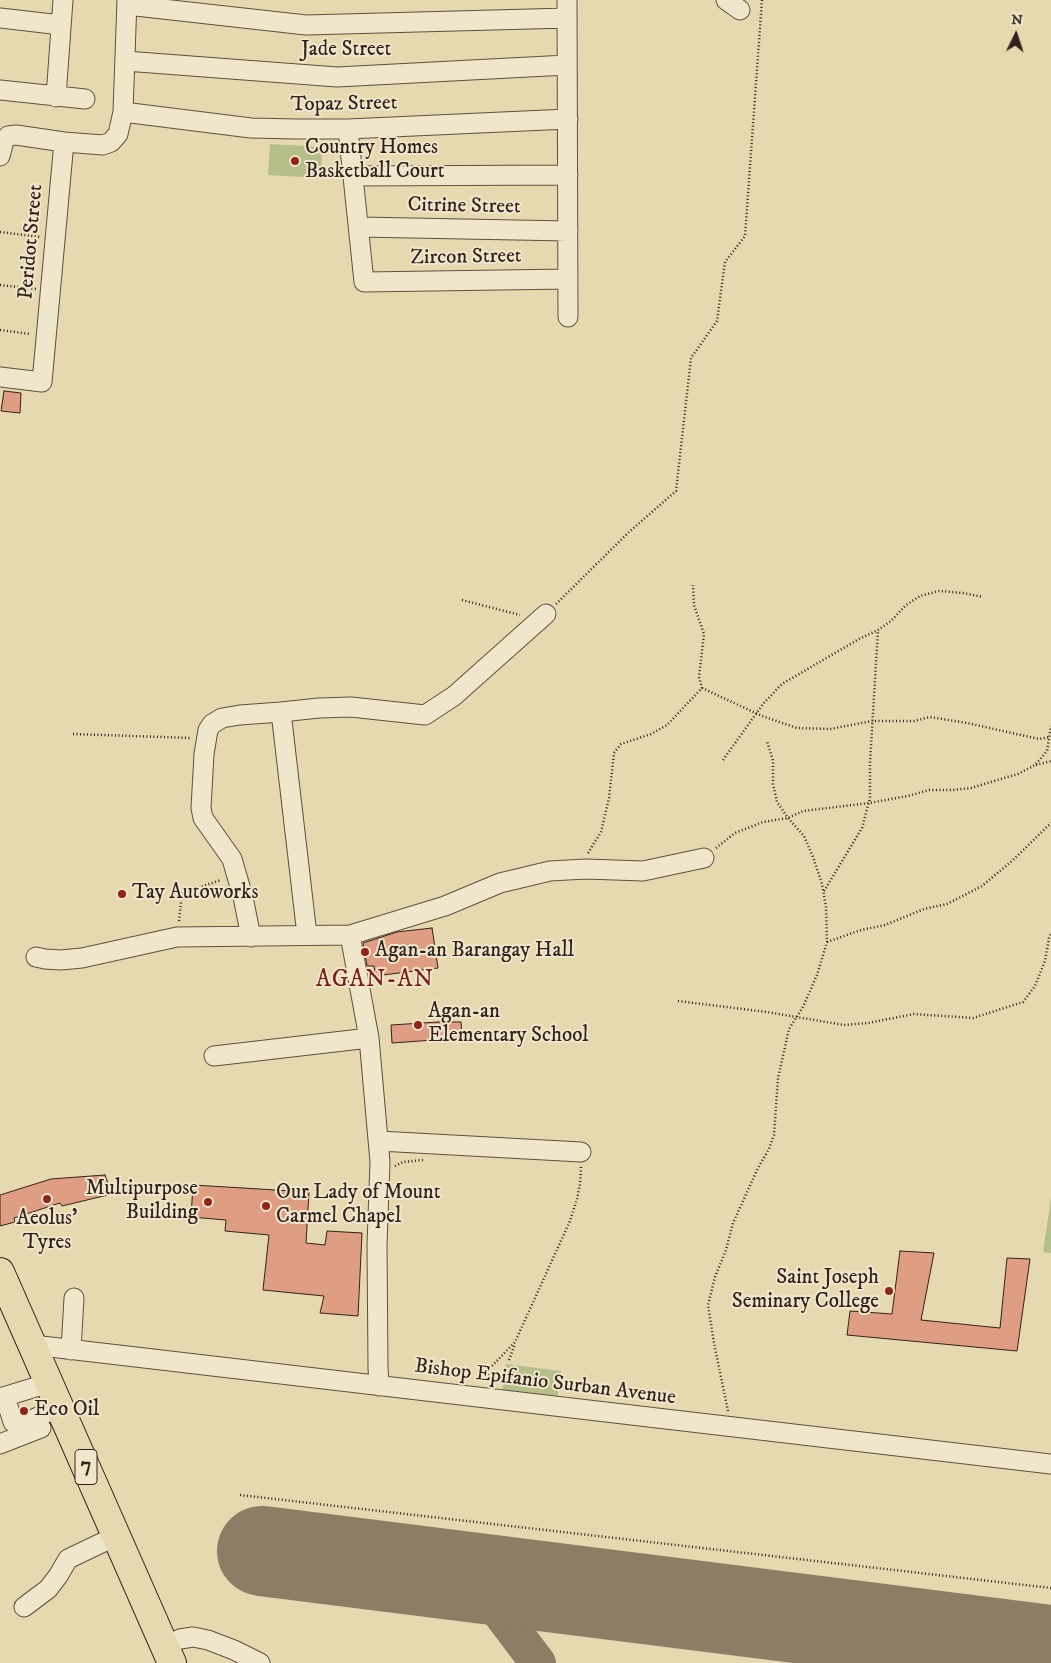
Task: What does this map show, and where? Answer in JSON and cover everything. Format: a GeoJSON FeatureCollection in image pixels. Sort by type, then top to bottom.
{"type":"FeatureCollection","features":[{"type":"Feature","properties":{"kind":"highway","name":"7"},"geometry":{"type":"LineString","coordinates":[[0,1272],[169,1655]]}},
{"type":"Feature","properties":{"kind":"street"},"geometry":{"type":"LineString","coordinates":[[56,97],[63,0]]}},
{"type":"Feature","properties":{"kind":"street"},"geometry":{"type":"LineString","coordinates":[[0,156],[4,141],[8,136],[16,135],[103,145],[111,142],[118,134],[123,112],[127,3],[306,25],[567,9],[568,317]]}},
{"type":"Feature","properties":{"kind":"street"},"geometry":{"type":"LineString","coordinates":[[0,18],[62,25]]}},
{"type":"Feature","properties":{"kind":"street","name":"Jade Street"},"geometry":{"type":"LineString","coordinates":[[125,61],[336,77],[567,65]]}},
{"type":"Feature","properties":{"kind":"street"},"geometry":{"type":"LineString","coordinates":[[0,90],[85,99]]}},
{"type":"Feature","properties":{"kind":"street","name":"Topaz Street"},"geometry":{"type":"LineString","coordinates":[[123,112],[250,128],[348,129],[568,119]]}},
{"type":"Feature","properties":{"kind":"street"},"geometry":{"type":"LineString","coordinates":[[348,129],[360,227]]}},
{"type":"Feature","properties":{"kind":"street","name":"Peridot Street"},"geometry":{"type":"LineString","coordinates":[[0,377],[42,382],[64,142]]}},
{"type":"Feature","properties":{"kind":"street"},"geometry":{"type":"LineString","coordinates":[[354,176],[568,175]]}},
{"type":"Feature","properties":{"kind":"street","name":"Citrine Street"},"geometry":{"type":"LineString","coordinates":[[360,227],[568,231]]}},
{"type":"Feature","properties":{"kind":"street","name":"Zircon Street"},"geometry":{"type":"LineString","coordinates":[[360,227],[364,282],[568,279]]}},
{"type":"Feature","properties":{"kind":"street"},"geometry":{"type":"LineString","coordinates":[[251,937],[243,897],[232,859],[203,818],[201,808],[206,738],[212,724],[222,718],[240,715],[319,708],[351,707],[425,715],[454,696],[546,614]]}},
{"type":"Feature","properties":{"kind":"street"},"geometry":{"type":"LineString","coordinates":[[281,712],[307,935]]}},
{"type":"Feature","properties":{"kind":"street"},"geometry":{"type":"LineString","coordinates":[[36,957],[45,960],[82,958],[177,937],[350,935],[445,906],[500,884],[550,871],[642,870],[704,858]]}},
{"type":"Feature","properties":{"kind":"street"},"geometry":{"type":"LineString","coordinates":[[350,935],[369,1038],[379,1141],[377,1245],[379,1386]]}},
{"type":"Feature","properties":{"kind":"street"},"geometry":{"type":"LineString","coordinates":[[214,1056],[369,1038]]}},
{"type":"Feature","properties":{"kind":"street"},"geometry":{"type":"LineString","coordinates":[[379,1141],[581,1152]]}},
{"type":"Feature","properties":{"kind":"street"},"geometry":{"type":"LineString","coordinates":[[71,1350],[74,1298]]}},
{"type":"Feature","properties":{"kind":"street","name":"Bishop Epifanio Surban Avenue"},"geometry":{"type":"LineString","coordinates":[[33,1345],[1051,1464]]}},
{"type":"Feature","properties":{"kind":"street"},"geometry":{"type":"LineString","coordinates":[[2,1398],[57,1402]]}},
{"type":"Feature","properties":{"kind":"street"},"geometry":{"type":"LineString","coordinates":[[2,1398],[14,1422],[18,1424],[25,1423],[57,1402]]}},
{"type":"Feature","properties":{"kind":"street"},"geometry":{"type":"LineString","coordinates":[[0,1444],[57,1402]]}},
{"type":"Feature","properties":{"kind":"street"},"geometry":{"type":"LineString","coordinates":[[24,1607],[48,1589],[68,1559],[116,1536]]}},
{"type":"Feature","properties":{"kind":"street"},"geometry":{"type":"LineString","coordinates":[[169,1655],[180,1639],[193,1637],[234,1650],[260,1663]]}},
{"type":"Feature","properties":{"kind":"path"},"geometry":{"type":"LineString","coordinates":[[462,600],[524,616],[546,614],[629,532],[676,491],[691,358],[717,321],[725,262],[745,236],[762,0]]}},
{"type":"Feature","properties":{"kind":"path"},"geometry":{"type":"LineString","coordinates":[[0,232],[55,239]]}},
{"type":"Feature","properties":{"kind":"path"},"geometry":{"type":"LineString","coordinates":[[0,285],[51,290]]}},
{"type":"Feature","properties":{"kind":"path"},"geometry":{"type":"LineString","coordinates":[[0,330],[47,335]]}},
{"type":"Feature","properties":{"kind":"path"},"geometry":{"type":"LineString","coordinates":[[693,585],[694,605],[704,634],[699,677],[702,688],[756,713],[797,728],[830,729],[872,721],[914,721],[930,717],[1039,739],[1050,736]]}},
{"type":"Feature","properties":{"kind":"path"},"geometry":{"type":"LineString","coordinates":[[723,760],[756,713],[782,684],[853,642],[878,630],[890,621],[906,604],[920,596],[939,592],[963,593],[984,598]]}},
{"type":"Feature","properties":{"kind":"path"},"geometry":{"type":"LineString","coordinates":[[823,893],[862,828],[869,803],[878,630]]}},
{"type":"Feature","properties":{"kind":"path"},"geometry":{"type":"LineString","coordinates":[[574,870],[586,857],[601,832],[609,798],[614,753],[621,744],[651,734],[668,725],[702,688]]}},
{"type":"Feature","properties":{"kind":"path"},"geometry":{"type":"LineString","coordinates":[[1035,765],[1047,752],[1051,726]]}},
{"type":"Feature","properties":{"kind":"path"},"geometry":{"type":"LineString","coordinates":[[73,734],[206,738]]}},
{"type":"Feature","properties":{"kind":"path"},"geometry":{"type":"LineString","coordinates":[[732,1427],[708,1305],[733,1223],[774,1135],[778,1078],[789,1029],[804,1007],[817,975],[827,942],[826,907],[813,857],[804,836],[788,818],[778,802],[773,784],[773,761],[767,741]]}},
{"type":"Feature","properties":{"kind":"path"},"geometry":{"type":"LineString","coordinates":[[704,858],[735,833],[763,822],[788,818],[803,810],[869,803],[929,790],[972,788],[1018,774],[1035,765],[1051,761]]}},
{"type":"Feature","properties":{"kind":"path"},"geometry":{"type":"LineString","coordinates":[[827,942],[861,930],[884,925],[924,909],[947,904],[982,886],[1013,860],[1051,823]]}},
{"type":"Feature","properties":{"kind":"path"},"geometry":{"type":"LineString","coordinates":[[177,937],[182,893],[236,875]]}},
{"type":"Feature","properties":{"kind":"path"},"geometry":{"type":"LineString","coordinates":[[678,1001],[844,1026],[914,1014],[973,1018],[1023,1002],[1035,986],[1045,961],[1048,938],[1051,933]]}},
{"type":"Feature","properties":{"kind":"path"},"geometry":{"type":"LineString","coordinates":[[509,1360],[515,1342],[570,1221],[580,1184],[581,1152]]}},
{"type":"Feature","properties":{"kind":"path"},"geometry":{"type":"LineString","coordinates":[[486,1398],[488,1369],[515,1342]]}},
{"type":"Feature","properties":{"kind":"path"},"geometry":{"type":"LineString","coordinates":[[240,1495],[1051,1588]]}},
{"type":"Feature","properties":{"kind":"green space","name":"Country Homes Basketball Court"},"geometry":{"type":"Polygon","coordinates":[[[270,144],[322,147],[321,178],[268,175],[270,144]]]}},
{"type":"Feature","properties":{"kind":"green space"},"geometry":{"type":"Polygon","coordinates":[[[1051,1198],[1051,1253],[1043,1252],[1051,1198]]]}},
{"type":"Feature","properties":{"kind":"green space"},"geometry":{"type":"Polygon","coordinates":[[[506,1364],[561,1371],[557,1399],[502,1391],[506,1364]]]}},
{"type":"Feature","properties":{"kind":"building"},"geometry":{"type":"Polygon","coordinates":[[[4,391],[21,393],[20,413],[1,411],[4,391]]]}},
{"type":"Feature","properties":{"kind":"building"},"geometry":{"type":"Polygon","coordinates":[[[432,928],[438,968],[375,976],[374,966],[367,966],[363,943],[397,932],[432,928]]]}},
{"type":"Feature","properties":{"kind":"building"},"geometry":{"type":"Polygon","coordinates":[[[461,1022],[462,1038],[392,1043],[391,1025],[461,1022]]]}},
{"type":"Feature","properties":{"kind":"building","name":"Aeolus' Tyres"},"geometry":{"type":"Polygon","coordinates":[[[105,1175],[112,1194],[62,1206],[60,1203],[14,1218],[15,1222],[0,1226],[0,1195],[51,1179],[105,1175]]]}},
{"type":"Feature","properties":{"kind":"building"},"geometry":{"type":"Polygon","coordinates":[[[193,1185],[309,1192],[306,1243],[325,1245],[327,1231],[362,1233],[358,1316],[320,1313],[324,1296],[263,1290],[269,1235],[225,1231],[226,1220],[191,1217],[193,1185]]]}},
{"type":"Feature","properties":{"kind":"building"},"geometry":{"type":"Polygon","coordinates":[[[900,1251],[934,1253],[921,1320],[1000,1328],[1007,1258],[1030,1259],[1017,1351],[847,1335],[850,1311],[892,1314],[900,1251]]]}},
{"type":"Feature","properties":{"kind":"taxiway"},"geometry":{"type":"LineString","coordinates":[[473,1577],[538,1663]]}},
{"type":"Feature","properties":{"kind":"runway"},"geometry":{"type":"LineString","coordinates":[[262,1551],[1051,1650]]}},
{"type":"Feature","properties":{"kind":"place","name":"Country Homes Basketball Court"},"geometry":{"type":"Point","coordinates":[295,161]}},
{"type":"Feature","properties":{"kind":"place","name":"Tay Autoworks"},"geometry":{"type":"Point","coordinates":[122,894]}},
{"type":"Feature","properties":{"kind":"place","name":"Agan-an Barangay Hall"},"geometry":{"type":"Point","coordinates":[365,952]}},
{"type":"Feature","properties":{"kind":"place","name":"Agan-an Elementary School"},"geometry":{"type":"Point","coordinates":[418,1025]}},
{"type":"Feature","properties":{"kind":"place","name":"Aeolus' Tyres"},"geometry":{"type":"Point","coordinates":[47,1199]}},
{"type":"Feature","properties":{"kind":"place","name":"Multipurpose Building"},"geometry":{"type":"Point","coordinates":[208,1202]}},
{"type":"Feature","properties":{"kind":"place","name":"Our Lady of Mount Carmel Chapel"},"geometry":{"type":"Point","coordinates":[266,1206]}},
{"type":"Feature","properties":{"kind":"place","name":"Saint Joseph Seminary College"},"geometry":{"type":"Point","coordinates":[889,1291]}},
{"type":"Feature","properties":{"kind":"place","name":"Eco Oil"},"geometry":{"type":"Point","coordinates":[24,1411]}},
{"type":"Feature","properties":{"kind":"district","name":"AGAN-AN"},"geometry":{"type":"Point","coordinates":[375,981]}}]}
